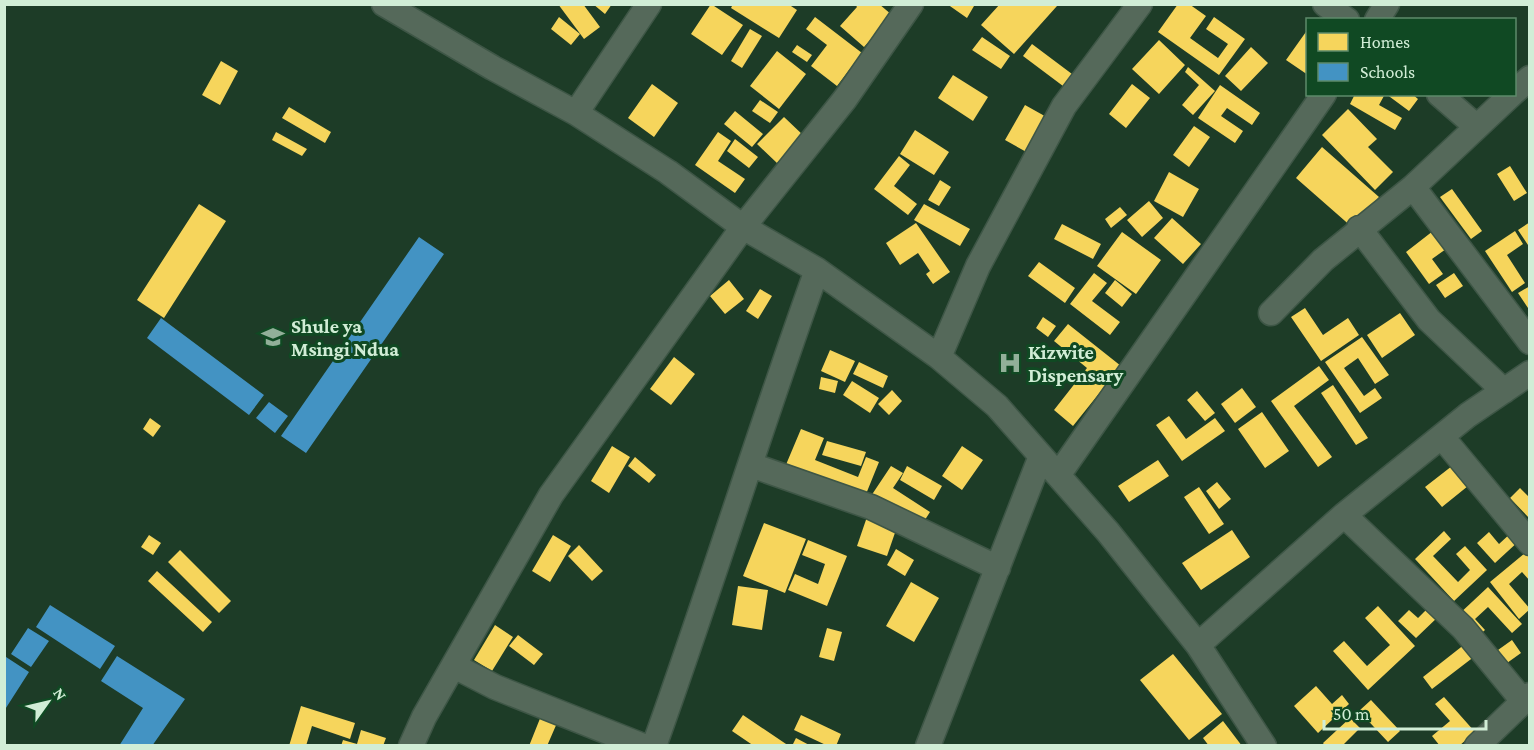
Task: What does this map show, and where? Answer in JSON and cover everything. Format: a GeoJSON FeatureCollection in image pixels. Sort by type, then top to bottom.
{"type":"FeatureCollection","features":[{"type":"Feature","properties":{"kind":"street"},"geometry":{"type":"LineString","coordinates":[[384,4],[493,68],[576,112],[668,172],[743,227],[817,270],[939,357],[997,406],[1059,474],[1198,645],[1264,746]]}},
{"type":"Feature","properties":{"kind":"street"},"geometry":{"type":"LineString","coordinates":[[576,112],[649,4]]}},
{"type":"Feature","properties":{"kind":"street"},"geometry":{"type":"LineString","coordinates":[[419,743],[454,666],[551,495],[743,227],[845,99],[911,4]]}},
{"type":"Feature","properties":{"kind":"street"},"geometry":{"type":"LineString","coordinates":[[939,357],[978,266],[1064,106],[1140,4]]}},
{"type":"Feature","properties":{"kind":"street"},"geometry":{"type":"LineString","coordinates":[[1325,4],[1344,18]]}},
{"type":"Feature","properties":{"kind":"street"},"geometry":{"type":"LineString","coordinates":[[1378,18],[1387,4]]}},
{"type":"Feature","properties":{"kind":"street"},"geometry":{"type":"LineString","coordinates":[[1516,90],[1530,78]]}},
{"type":"Feature","properties":{"kind":"street"},"geometry":{"type":"LineString","coordinates":[[1059,474],[1323,96]]}},
{"type":"Feature","properties":{"kind":"street"},"geometry":{"type":"LineString","coordinates":[[1441,96],[1477,127]]}},
{"type":"Feature","properties":{"kind":"street"},"geometry":{"type":"LineString","coordinates":[[1271,313],[1323,260],[1359,228],[1413,187],[1510,96]]}},
{"type":"Feature","properties":{"kind":"street"},"geometry":{"type":"LineString","coordinates":[[1413,187],[1530,342]]}},
{"type":"Feature","properties":{"kind":"street"},"geometry":{"type":"LineString","coordinates":[[1359,228],[1429,320],[1504,391]]}},
{"type":"Feature","properties":{"kind":"street"},"geometry":{"type":"LineString","coordinates":[[654,746],[751,465],[776,381],[817,270]]}},
{"type":"Feature","properties":{"kind":"street"},"geometry":{"type":"LineString","coordinates":[[1198,645],[1344,515],[1442,437],[1530,373]]}},
{"type":"Feature","properties":{"kind":"street"},"geometry":{"type":"LineString","coordinates":[[1442,437],[1530,543]]}},
{"type":"Feature","properties":{"kind":"street"},"geometry":{"type":"LineString","coordinates":[[928,746],[1041,456]]}},
{"type":"Feature","properties":{"kind":"street"},"geometry":{"type":"LineString","coordinates":[[751,465],[871,507],[998,568]]}},
{"type":"Feature","properties":{"kind":"street"},"geometry":{"type":"LineString","coordinates":[[1344,515],[1463,628],[1526,698],[1477,746]]}},
{"type":"Feature","properties":{"kind":"street"},"geometry":{"type":"LineString","coordinates":[[454,666],[495,687],[643,746]]}},
{"type":"Feature","properties":{"kind":"building: Homes"},"geometry":{"type":"Polygon","coordinates":[[[558,4],[583,4],[600,27],[584,39],[558,4]]]}},
{"type":"Feature","properties":{"kind":"building: Homes"},"geometry":{"type":"Polygon","coordinates":[[[593,4],[612,4],[605,14],[593,4]]]}},
{"type":"Feature","properties":{"kind":"building: Homes"},"geometry":{"type":"Polygon","coordinates":[[[711,4],[743,25],[722,55],[691,34],[711,4]]]}},
{"type":"Feature","properties":{"kind":"building: Homes"},"geometry":{"type":"Polygon","coordinates":[[[733,4],[788,4],[797,10],[779,38],[731,8],[733,4]]]}},
{"type":"Feature","properties":{"kind":"building: Homes"},"geometry":{"type":"Polygon","coordinates":[[[855,4],[879,4],[892,15],[864,47],[840,26],[857,7],[855,4]]]}},
{"type":"Feature","properties":{"kind":"building: Homes"},"geometry":{"type":"Polygon","coordinates":[[[947,4],[972,4],[974,6],[967,18],[947,4]]]}},
{"type":"Feature","properties":{"kind":"building: Homes"},"geometry":{"type":"Polygon","coordinates":[[[1000,4],[1056,4],[1057,6],[1014,54],[981,25],[1000,4]]]}},
{"type":"Feature","properties":{"kind":"building: Homes"},"geometry":{"type":"Polygon","coordinates":[[[1178,4],[1189,4],[1206,16],[1190,38],[1218,58],[1228,44],[1206,29],[1214,17],[1245,39],[1219,75],[1158,32],[1178,4]]]}},
{"type":"Feature","properties":{"kind":"building: Homes"},"geometry":{"type":"Polygon","coordinates":[[[559,17],[580,34],[571,45],[551,29],[559,17]]]}},
{"type":"Feature","properties":{"kind":"building: Homes"},"geometry":{"type":"Polygon","coordinates":[[[815,17],[862,53],[837,86],[811,66],[827,45],[806,29],[815,17]]]}},
{"type":"Feature","properties":{"kind":"building: Homes"},"geometry":{"type":"Polygon","coordinates":[[[750,29],[762,36],[742,68],[731,61],[750,29]]]}},
{"type":"Feature","properties":{"kind":"building: Homes"},"geometry":{"type":"Polygon","coordinates":[[[1306,32],[1306,74],[1286,60],[1306,32]]]}},
{"type":"Feature","properties":{"kind":"building: Homes"},"geometry":{"type":"Polygon","coordinates":[[[982,37],[1010,56],[1001,69],[972,50],[982,37]]]}},
{"type":"Feature","properties":{"kind":"building: Homes"},"geometry":{"type":"Polygon","coordinates":[[[1159,40],[1185,65],[1159,94],[1132,69],[1159,40]]]}},
{"type":"Feature","properties":{"kind":"building: Homes"},"geometry":{"type":"Polygon","coordinates":[[[1032,44],[1076,77],[1067,89],[1023,56],[1032,44]]]}},
{"type":"Feature","properties":{"kind":"building: Homes"},"geometry":{"type":"Polygon","coordinates":[[[797,45],[812,55],[807,62],[792,52],[797,45]]]}},
{"type":"Feature","properties":{"kind":"building: Homes"},"geometry":{"type":"Polygon","coordinates":[[[1251,47],[1268,63],[1241,91],[1225,76],[1251,47]]]}},
{"type":"Feature","properties":{"kind":"building: Homes"},"geometry":{"type":"Polygon","coordinates":[[[777,51],[806,74],[779,109],[750,86],[777,51]]]}},
{"type":"Feature","properties":{"kind":"building: Homes"},"geometry":{"type":"Polygon","coordinates":[[[221,61],[238,71],[220,105],[202,95],[221,61]]]}},
{"type":"Feature","properties":{"kind":"building: Homes"},"geometry":{"type":"Polygon","coordinates":[[[1188,67],[1215,91],[1193,115],[1182,105],[1199,85],[1185,72],[1188,67]]]}},
{"type":"Feature","properties":{"kind":"building: Homes"},"geometry":{"type":"Polygon","coordinates":[[[953,75],[988,97],[973,121],[938,98],[953,75]]]}},
{"type":"Feature","properties":{"kind":"building: Homes"},"geometry":{"type":"Polygon","coordinates":[[[652,84],[678,103],[654,137],[628,118],[652,84]]]}},
{"type":"Feature","properties":{"kind":"building: Homes"},"geometry":{"type":"Polygon","coordinates":[[[1132,84],[1150,98],[1126,128],[1109,114],[1132,84]]]}},
{"type":"Feature","properties":{"kind":"building: Homes"},"geometry":{"type":"Polygon","coordinates":[[[1220,85],[1260,113],[1252,125],[1227,108],[1221,116],[1243,131],[1235,143],[1198,118],[1220,85]]]}},
{"type":"Feature","properties":{"kind":"building: Homes"},"geometry":{"type":"Polygon","coordinates":[[[1354,96],[1384,96],[1379,105],[1402,118],[1395,130],[1350,104],[1354,96]]]}},
{"type":"Feature","properties":{"kind":"building: Homes"},"geometry":{"type":"Polygon","coordinates":[[[1389,96],[1414,96],[1418,99],[1409,111],[1389,96]]]}},
{"type":"Feature","properties":{"kind":"building: Homes"},"geometry":{"type":"Polygon","coordinates":[[[760,100],[778,112],[770,123],[752,111],[760,100]]]}},
{"type":"Feature","properties":{"kind":"building: Homes"},"geometry":{"type":"Polygon","coordinates":[[[1025,105],[1050,119],[1030,154],[1005,140],[1025,105]]]}},
{"type":"Feature","properties":{"kind":"building: Homes"},"geometry":{"type":"Polygon","coordinates":[[[289,107],[331,132],[325,143],[282,118],[289,107]]]}},
{"type":"Feature","properties":{"kind":"building: Homes"},"geometry":{"type":"Polygon","coordinates":[[[1348,109],[1377,139],[1368,147],[1393,172],[1375,190],[1322,135],[1348,109]]]}},
{"type":"Feature","properties":{"kind":"building: Homes"},"geometry":{"type":"Polygon","coordinates":[[[735,111],[763,134],[752,147],[724,124],[735,111]]]}},
{"type":"Feature","properties":{"kind":"building: Homes"},"geometry":{"type":"Polygon","coordinates":[[[784,117],[804,136],[777,163],[757,144],[784,117]]]}},
{"type":"Feature","properties":{"kind":"building: Homes"},"geometry":{"type":"Polygon","coordinates":[[[1194,126],[1210,137],[1189,167],[1173,155],[1194,126]]]}},
{"type":"Feature","properties":{"kind":"building: Homes"},"geometry":{"type":"Polygon","coordinates":[[[915,130],[949,152],[934,175],[900,154],[915,130]]]}},
{"type":"Feature","properties":{"kind":"building: Homes"},"geometry":{"type":"Polygon","coordinates":[[[276,132],[307,149],[302,156],[272,140],[276,132]]]}},
{"type":"Feature","properties":{"kind":"building: Homes"},"geometry":{"type":"Polygon","coordinates":[[[718,132],[731,141],[718,161],[745,179],[735,193],[695,165],[718,132]]]}},
{"type":"Feature","properties":{"kind":"building: Homes"},"geometry":{"type":"Polygon","coordinates":[[[735,139],[758,157],[749,168],[727,151],[735,139]]]}},
{"type":"Feature","properties":{"kind":"building: Homes"},"geometry":{"type":"Polygon","coordinates":[[[1322,147],[1379,197],[1353,228],[1296,178],[1322,147]]]}},
{"type":"Feature","properties":{"kind":"building: Homes"},"geometry":{"type":"Polygon","coordinates":[[[899,156],[910,165],[894,186],[917,204],[908,215],[874,189],[899,156]]]}},
{"type":"Feature","properties":{"kind":"building: Homes"},"geometry":{"type":"Polygon","coordinates":[[[1510,166],[1527,193],[1514,201],[1497,174],[1510,166]]]}},
{"type":"Feature","properties":{"kind":"building: Homes"},"geometry":{"type":"Polygon","coordinates":[[[1169,172],[1199,189],[1183,217],[1154,201],[1169,172]]]}},
{"type":"Feature","properties":{"kind":"building: Homes"},"geometry":{"type":"Polygon","coordinates":[[[940,180],[951,187],[939,206],[928,200],[940,180]]]}},
{"type":"Feature","properties":{"kind":"building: Homes"},"geometry":{"type":"Polygon","coordinates":[[[1452,189],[1482,231],[1471,239],[1440,197],[1452,189]]]}},
{"type":"Feature","properties":{"kind":"building: Homes"},"geometry":{"type":"Polygon","coordinates":[[[1149,201],[1163,218],[1142,237],[1127,220],[1149,201]]]}},
{"type":"Feature","properties":{"kind":"building: Homes"},"geometry":{"type":"Polygon","coordinates":[[[199,204],[226,221],[164,318],[137,300],[199,204]]]}},
{"type":"Feature","properties":{"kind":"building: Homes"},"geometry":{"type":"Polygon","coordinates":[[[924,204],[970,229],[960,246],[914,220],[924,204]]]}},
{"type":"Feature","properties":{"kind":"building: Homes"},"geometry":{"type":"Polygon","coordinates":[[[1120,207],[1127,215],[1111,228],[1105,219],[1120,207]]]}},
{"type":"Feature","properties":{"kind":"building: Homes"},"geometry":{"type":"Polygon","coordinates":[[[1172,218],[1201,244],[1183,264],[1154,238],[1172,218]]]}},
{"type":"Feature","properties":{"kind":"building: Homes"},"geometry":{"type":"Polygon","coordinates":[[[1530,222],[1530,248],[1518,230],[1530,222]]]}},
{"type":"Feature","properties":{"kind":"building: Homes"},"geometry":{"type":"Polygon","coordinates":[[[916,223],[950,272],[933,284],[926,274],[930,271],[918,253],[900,265],[886,243],[916,223]]]}},
{"type":"Feature","properties":{"kind":"building: Homes"},"geometry":{"type":"Polygon","coordinates":[[[1062,224],[1101,244],[1093,259],[1054,239],[1062,224]]]}},
{"type":"Feature","properties":{"kind":"building: Homes"},"geometry":{"type":"Polygon","coordinates":[[[1433,231],[1446,249],[1432,259],[1443,274],[1429,284],[1406,252],[1433,231]]]}},
{"type":"Feature","properties":{"kind":"building: Homes"},"geometry":{"type":"Polygon","coordinates":[[[1515,231],[1523,244],[1507,255],[1525,283],[1512,292],[1485,251],[1515,231]]]}},
{"type":"Feature","properties":{"kind":"building: Homes"},"geometry":{"type":"Polygon","coordinates":[[[1122,232],[1161,260],[1136,294],[1097,266],[1122,232]]]}},
{"type":"Feature","properties":{"kind":"building: Homes"},"geometry":{"type":"Polygon","coordinates":[[[1039,262],[1075,288],[1065,303],[1028,276],[1039,262]]]}},
{"type":"Feature","properties":{"kind":"building: Homes"},"geometry":{"type":"Polygon","coordinates":[[[1094,273],[1107,283],[1092,301],[1120,322],[1110,335],[1070,304],[1094,273]]]}},
{"type":"Feature","properties":{"kind":"building: Homes"},"geometry":{"type":"Polygon","coordinates":[[[1454,273],[1463,286],[1445,298],[1436,285],[1454,273]]]}},
{"type":"Feature","properties":{"kind":"building: Homes"},"geometry":{"type":"Polygon","coordinates":[[[729,280],[744,299],[725,314],[710,296],[729,280]]]}},
{"type":"Feature","properties":{"kind":"building: Homes"},"geometry":{"type":"Polygon","coordinates":[[[1115,280],[1132,294],[1122,307],[1105,293],[1115,280]]]}},
{"type":"Feature","properties":{"kind":"building: Homes"},"geometry":{"type":"Polygon","coordinates":[[[1530,286],[1530,311],[1518,293],[1530,286]]]}},
{"type":"Feature","properties":{"kind":"building: Homes"},"geometry":{"type":"Polygon","coordinates":[[[760,289],[772,296],[758,319],[746,311],[760,289]]]}},
{"type":"Feature","properties":{"kind":"building: Homes"},"geometry":{"type":"Polygon","coordinates":[[[1305,308],[1323,335],[1348,318],[1359,335],[1321,361],[1291,317],[1305,308]]]}},
{"type":"Feature","properties":{"kind":"building: Homes"},"geometry":{"type":"Polygon","coordinates":[[[1400,313],[1415,335],[1382,358],[1367,335],[1400,313]]]}},
{"type":"Feature","properties":{"kind":"building: Homes"},"geometry":{"type":"Polygon","coordinates":[[[1043,317],[1056,326],[1048,337],[1036,328],[1043,317]]]}},
{"type":"Feature","properties":{"kind":"building: Homes"},"geometry":{"type":"Polygon","coordinates":[[[1068,324],[1121,366],[1073,426],[1054,410],[1087,368],[1054,341],[1068,324]]]}},
{"type":"Feature","properties":{"kind":"building: Homes"},"geometry":{"type":"Polygon","coordinates":[[[1362,337],[1389,375],[1375,384],[1358,358],[1344,368],[1364,396],[1375,388],[1382,398],[1360,413],[1325,362],[1362,337]]]}},
{"type":"Feature","properties":{"kind":"building: Homes"},"geometry":{"type":"Polygon","coordinates":[[[830,350],[855,361],[845,382],[821,371],[830,350]]]}},
{"type":"Feature","properties":{"kind":"building: Homes"},"geometry":{"type":"Polygon","coordinates":[[[674,357],[695,374],[671,405],[650,389],[674,357]]]}},
{"type":"Feature","properties":{"kind":"building: Homes"},"geometry":{"type":"Polygon","coordinates":[[[859,362],[888,376],[883,388],[853,374],[859,362]]]}},
{"type":"Feature","properties":{"kind":"building: Homes"},"geometry":{"type":"Polygon","coordinates":[[[1319,366],[1329,380],[1294,406],[1332,457],[1318,467],[1271,401],[1319,366]]]}},
{"type":"Feature","properties":{"kind":"building: Homes"},"geometry":{"type":"Polygon","coordinates":[[[821,377],[838,381],[835,393],[819,389],[821,377]]]}},
{"type":"Feature","properties":{"kind":"building: Homes"},"geometry":{"type":"Polygon","coordinates":[[[852,381],[879,398],[870,413],[843,395],[852,381]]]}},
{"type":"Feature","properties":{"kind":"building: Homes"},"geometry":{"type":"Polygon","coordinates":[[[1333,385],[1368,438],[1356,445],[1321,393],[1333,385]]]}},
{"type":"Feature","properties":{"kind":"building: Homes"},"geometry":{"type":"Polygon","coordinates":[[[1242,388],[1256,407],[1235,423],[1221,404],[1242,388]]]}},
{"type":"Feature","properties":{"kind":"building: Homes"},"geometry":{"type":"Polygon","coordinates":[[[892,390],[902,401],[889,415],[878,404],[892,390]]]}},
{"type":"Feature","properties":{"kind":"building: Homes"},"geometry":{"type":"Polygon","coordinates":[[[1197,391],[1215,413],[1205,421],[1187,400],[1197,391]]]}},
{"type":"Feature","properties":{"kind":"building: Homes"},"geometry":{"type":"Polygon","coordinates":[[[1262,412],[1289,451],[1265,468],[1238,429],[1262,412]]]}},
{"type":"Feature","properties":{"kind":"building: Homes"},"geometry":{"type":"Polygon","coordinates":[[[1169,416],[1186,439],[1215,418],[1225,431],[1182,461],[1156,425],[1169,416]]]}},
{"type":"Feature","properties":{"kind":"building: Homes"},"geometry":{"type":"Polygon","coordinates":[[[150,418],[161,426],[153,437],[143,429],[150,418]]]}},
{"type":"Feature","properties":{"kind":"building: Homes"},"geometry":{"type":"Polygon","coordinates":[[[801,429],[824,438],[815,460],[858,477],[866,457],[879,462],[864,499],[785,467],[801,429]]]}},
{"type":"Feature","properties":{"kind":"building: Homes"},"geometry":{"type":"Polygon","coordinates":[[[827,441],[866,452],[861,466],[822,455],[827,441]]]}},
{"type":"Feature","properties":{"kind":"building: Homes"},"geometry":{"type":"Polygon","coordinates":[[[612,446],[630,457],[609,493],[591,481],[612,446]]]}},
{"type":"Feature","properties":{"kind":"building: Homes"},"geometry":{"type":"Polygon","coordinates":[[[962,446],[983,460],[962,490],[942,476],[962,446]]]}},
{"type":"Feature","properties":{"kind":"building: Homes"},"geometry":{"type":"Polygon","coordinates":[[[635,457],[656,475],[649,483],[628,466],[635,457]]]}},
{"type":"Feature","properties":{"kind":"building: Homes"},"geometry":{"type":"Polygon","coordinates":[[[1158,460],[1169,476],[1129,502],[1118,486],[1158,460]]]}},
{"type":"Feature","properties":{"kind":"building: Homes"},"geometry":{"type":"Polygon","coordinates":[[[891,466],[903,473],[893,488],[930,512],[919,529],[871,496],[891,466]]]}},
{"type":"Feature","properties":{"kind":"building: Homes"},"geometry":{"type":"Polygon","coordinates":[[[907,466],[942,486],[934,500],[900,480],[907,466]]]}},
{"type":"Feature","properties":{"kind":"building: Homes"},"geometry":{"type":"Polygon","coordinates":[[[1452,466],[1468,486],[1442,507],[1425,487],[1452,466]]]}},
{"type":"Feature","properties":{"kind":"building: Homes"},"geometry":{"type":"Polygon","coordinates":[[[1217,482],[1231,499],[1219,509],[1206,491],[1217,482]]]}},
{"type":"Feature","properties":{"kind":"building: Homes"},"geometry":{"type":"Polygon","coordinates":[[[1199,487],[1224,524],[1209,534],[1184,497],[1199,487]]]}},
{"type":"Feature","properties":{"kind":"building: Homes"},"geometry":{"type":"Polygon","coordinates":[[[1520,488],[1530,498],[1530,519],[1510,498],[1520,488]]]}},
{"type":"Feature","properties":{"kind":"building: Homes"},"geometry":{"type":"Polygon","coordinates":[[[868,514],[898,524],[887,556],[857,546],[868,514]]]}},
{"type":"Feature","properties":{"kind":"building: Homes"},"geometry":{"type":"Polygon","coordinates":[[[764,523],[806,539],[785,593],[743,576],[764,523]]]}},
{"type":"Feature","properties":{"kind":"building: Homes"},"geometry":{"type":"Polygon","coordinates":[[[1232,530],[1250,557],[1201,590],[1182,563],[1232,530]]]}},
{"type":"Feature","properties":{"kind":"building: Homes"},"geometry":{"type":"Polygon","coordinates":[[[1444,531],[1451,539],[1433,556],[1458,582],[1470,570],[1456,554],[1465,546],[1487,570],[1454,601],[1415,559],[1444,531]]]}},
{"type":"Feature","properties":{"kind":"building: Homes"},"geometry":{"type":"Polygon","coordinates":[[[1489,532],[1499,544],[1512,532],[1520,540],[1495,563],[1477,543],[1489,532]]]}},
{"type":"Feature","properties":{"kind":"building: Homes"},"geometry":{"type":"Polygon","coordinates":[[[149,535],[161,543],[153,555],[141,547],[149,535]]]}},
{"type":"Feature","properties":{"kind":"building: Homes"},"geometry":{"type":"Polygon","coordinates":[[[553,535],[571,546],[550,582],[532,571],[553,535]]]}},
{"type":"Feature","properties":{"kind":"building: Homes"},"geometry":{"type":"Polygon","coordinates":[[[808,540],[847,556],[827,606],[788,590],[795,574],[818,584],[825,564],[802,555],[808,540]]]}},
{"type":"Feature","properties":{"kind":"building: Homes"},"geometry":{"type":"Polygon","coordinates":[[[579,545],[603,571],[592,581],[568,556],[579,545]]]}},
{"type":"Feature","properties":{"kind":"building: Homes"},"geometry":{"type":"Polygon","coordinates":[[[896,549],[914,560],[905,576],[887,565],[896,549]]]}},
{"type":"Feature","properties":{"kind":"building: Homes"},"geometry":{"type":"Polygon","coordinates":[[[180,550],[231,601],[219,613],[168,562],[180,550]]]}},
{"type":"Feature","properties":{"kind":"building: Homes"},"geometry":{"type":"Polygon","coordinates":[[[1525,553],[1530,558],[1530,581],[1522,572],[1509,584],[1530,609],[1519,619],[1490,582],[1525,553]]]}},
{"type":"Feature","properties":{"kind":"building: Homes"},"geometry":{"type":"Polygon","coordinates":[[[157,571],[212,622],[203,632],[148,581],[157,571]]]}},
{"type":"Feature","properties":{"kind":"building: Homes"},"geometry":{"type":"Polygon","coordinates":[[[911,582],[939,598],[914,642],[886,626],[911,582]]]}},
{"type":"Feature","properties":{"kind":"building: Homes"},"geometry":{"type":"Polygon","coordinates":[[[738,586],[768,590],[762,630],[732,625],[738,586]]]}},
{"type":"Feature","properties":{"kind":"building: Homes"},"geometry":{"type":"Polygon","coordinates":[[[1488,587],[1522,624],[1512,633],[1488,607],[1475,619],[1485,630],[1477,637],[1457,616],[1488,587]]]}},
{"type":"Feature","properties":{"kind":"building: Homes"},"geometry":{"type":"Polygon","coordinates":[[[1378,606],[1415,646],[1368,690],[1333,651],[1344,641],[1367,666],[1390,645],[1365,618],[1378,606]]]}},
{"type":"Feature","properties":{"kind":"building: Homes"},"geometry":{"type":"Polygon","coordinates":[[[1430,606],[1440,615],[1416,638],[1398,621],[1409,610],[1418,618],[1430,606]]]}},
{"type":"Feature","properties":{"kind":"building: Homes"},"geometry":{"type":"Polygon","coordinates":[[[495,625],[513,637],[492,671],[474,660],[495,625]]]}},
{"type":"Feature","properties":{"kind":"building: Homes"},"geometry":{"type":"Polygon","coordinates":[[[827,628],[842,632],[834,661],[819,657],[827,628]]]}},
{"type":"Feature","properties":{"kind":"building: Homes"},"geometry":{"type":"Polygon","coordinates":[[[518,635],[543,654],[534,665],[509,646],[518,635]]]}},
{"type":"Feature","properties":{"kind":"building: Homes"},"geometry":{"type":"Polygon","coordinates":[[[1512,640],[1521,653],[1507,663],[1498,650],[1512,640]]]}},
{"type":"Feature","properties":{"kind":"building: Homes"},"geometry":{"type":"Polygon","coordinates":[[[1465,644],[1475,656],[1432,689],[1423,677],[1465,644]]]}},
{"type":"Feature","properties":{"kind":"building: Homes"},"geometry":{"type":"Polygon","coordinates":[[[1173,654],[1222,714],[1189,740],[1140,680],[1173,654]]]}},
{"type":"Feature","properties":{"kind":"building: Homes"},"geometry":{"type":"Polygon","coordinates":[[[1316,686],[1332,704],[1342,695],[1349,704],[1318,733],[1294,706],[1316,686]]]}},
{"type":"Feature","properties":{"kind":"building: Homes"},"geometry":{"type":"Polygon","coordinates":[[[1444,697],[1475,732],[1459,746],[1440,746],[1432,736],[1450,721],[1435,704],[1444,697]]]}},
{"type":"Feature","properties":{"kind":"building: Homes"},"geometry":{"type":"Polygon","coordinates":[[[1371,700],[1400,731],[1388,742],[1359,711],[1371,700]]]}},
{"type":"Feature","properties":{"kind":"building: Homes"},"geometry":{"type":"Polygon","coordinates":[[[301,706],[355,723],[350,739],[312,726],[306,746],[289,746],[301,706]]]}},
{"type":"Feature","properties":{"kind":"building: Homes"},"geometry":{"type":"Polygon","coordinates":[[[743,715],[789,746],[754,746],[732,731],[743,715]]]}},
{"type":"Feature","properties":{"kind":"building: Homes"},"geometry":{"type":"Polygon","coordinates":[[[801,715],[841,734],[836,746],[828,746],[794,730],[801,715]]]}},
{"type":"Feature","properties":{"kind":"building: Homes"},"geometry":{"type":"Polygon","coordinates":[[[541,716],[557,723],[547,746],[529,746],[541,716]]]}},
{"type":"Feature","properties":{"kind":"building: Homes"},"geometry":{"type":"Polygon","coordinates":[[[1350,718],[1360,728],[1342,746],[1325,746],[1323,743],[1350,718]]]}},
{"type":"Feature","properties":{"kind":"building: Homes"},"geometry":{"type":"Polygon","coordinates":[[[1223,721],[1242,746],[1209,746],[1203,738],[1223,721]]]}},
{"type":"Feature","properties":{"kind":"building: Homes"},"geometry":{"type":"Polygon","coordinates":[[[361,730],[386,738],[383,746],[341,746],[343,740],[357,744],[361,730]]]}},
{"type":"Feature","properties":{"kind":"building: Homes"},"geometry":{"type":"Polygon","coordinates":[[[796,738],[811,746],[792,746],[796,738]]]}},
{"type":"Feature","properties":{"kind":"building: Schools"},"geometry":{"type":"Polygon","coordinates":[[[419,237],[444,254],[306,453],[281,436],[419,237]]]}},
{"type":"Feature","properties":{"kind":"building: Schools"},"geometry":{"type":"Polygon","coordinates":[[[161,318],[264,395],[249,415],[147,338],[161,318]]]}},
{"type":"Feature","properties":{"kind":"building: Schools"},"geometry":{"type":"Polygon","coordinates":[[[269,402],[288,416],[275,433],[256,418],[269,402]]]}},
{"type":"Feature","properties":{"kind":"building: Schools"},"geometry":{"type":"Polygon","coordinates":[[[50,605],[115,646],[100,669],[36,627],[50,605]]]}},
{"type":"Feature","properties":{"kind":"building: Schools"},"geometry":{"type":"Polygon","coordinates":[[[28,628],[49,641],[31,667],[11,654],[28,628]]]}},
{"type":"Feature","properties":{"kind":"building: Schools"},"geometry":{"type":"Polygon","coordinates":[[[117,656],[185,699],[152,746],[119,746],[143,708],[101,681],[117,656]]]}},
{"type":"Feature","properties":{"kind":"building: Schools"},"geometry":{"type":"Polygon","coordinates":[[[6,657],[29,672],[4,711],[4,660],[6,657]]]}},
{"type":"Feature","properties":{"kind":"place","name":"Shule ya Msingi Ndua"},"geometry":{"type":"Point","coordinates":[273,337]}},
{"type":"Feature","properties":{"kind":"place","name":"Kizwite Dispensary"},"geometry":{"type":"Point","coordinates":[1010,363]}}]}
